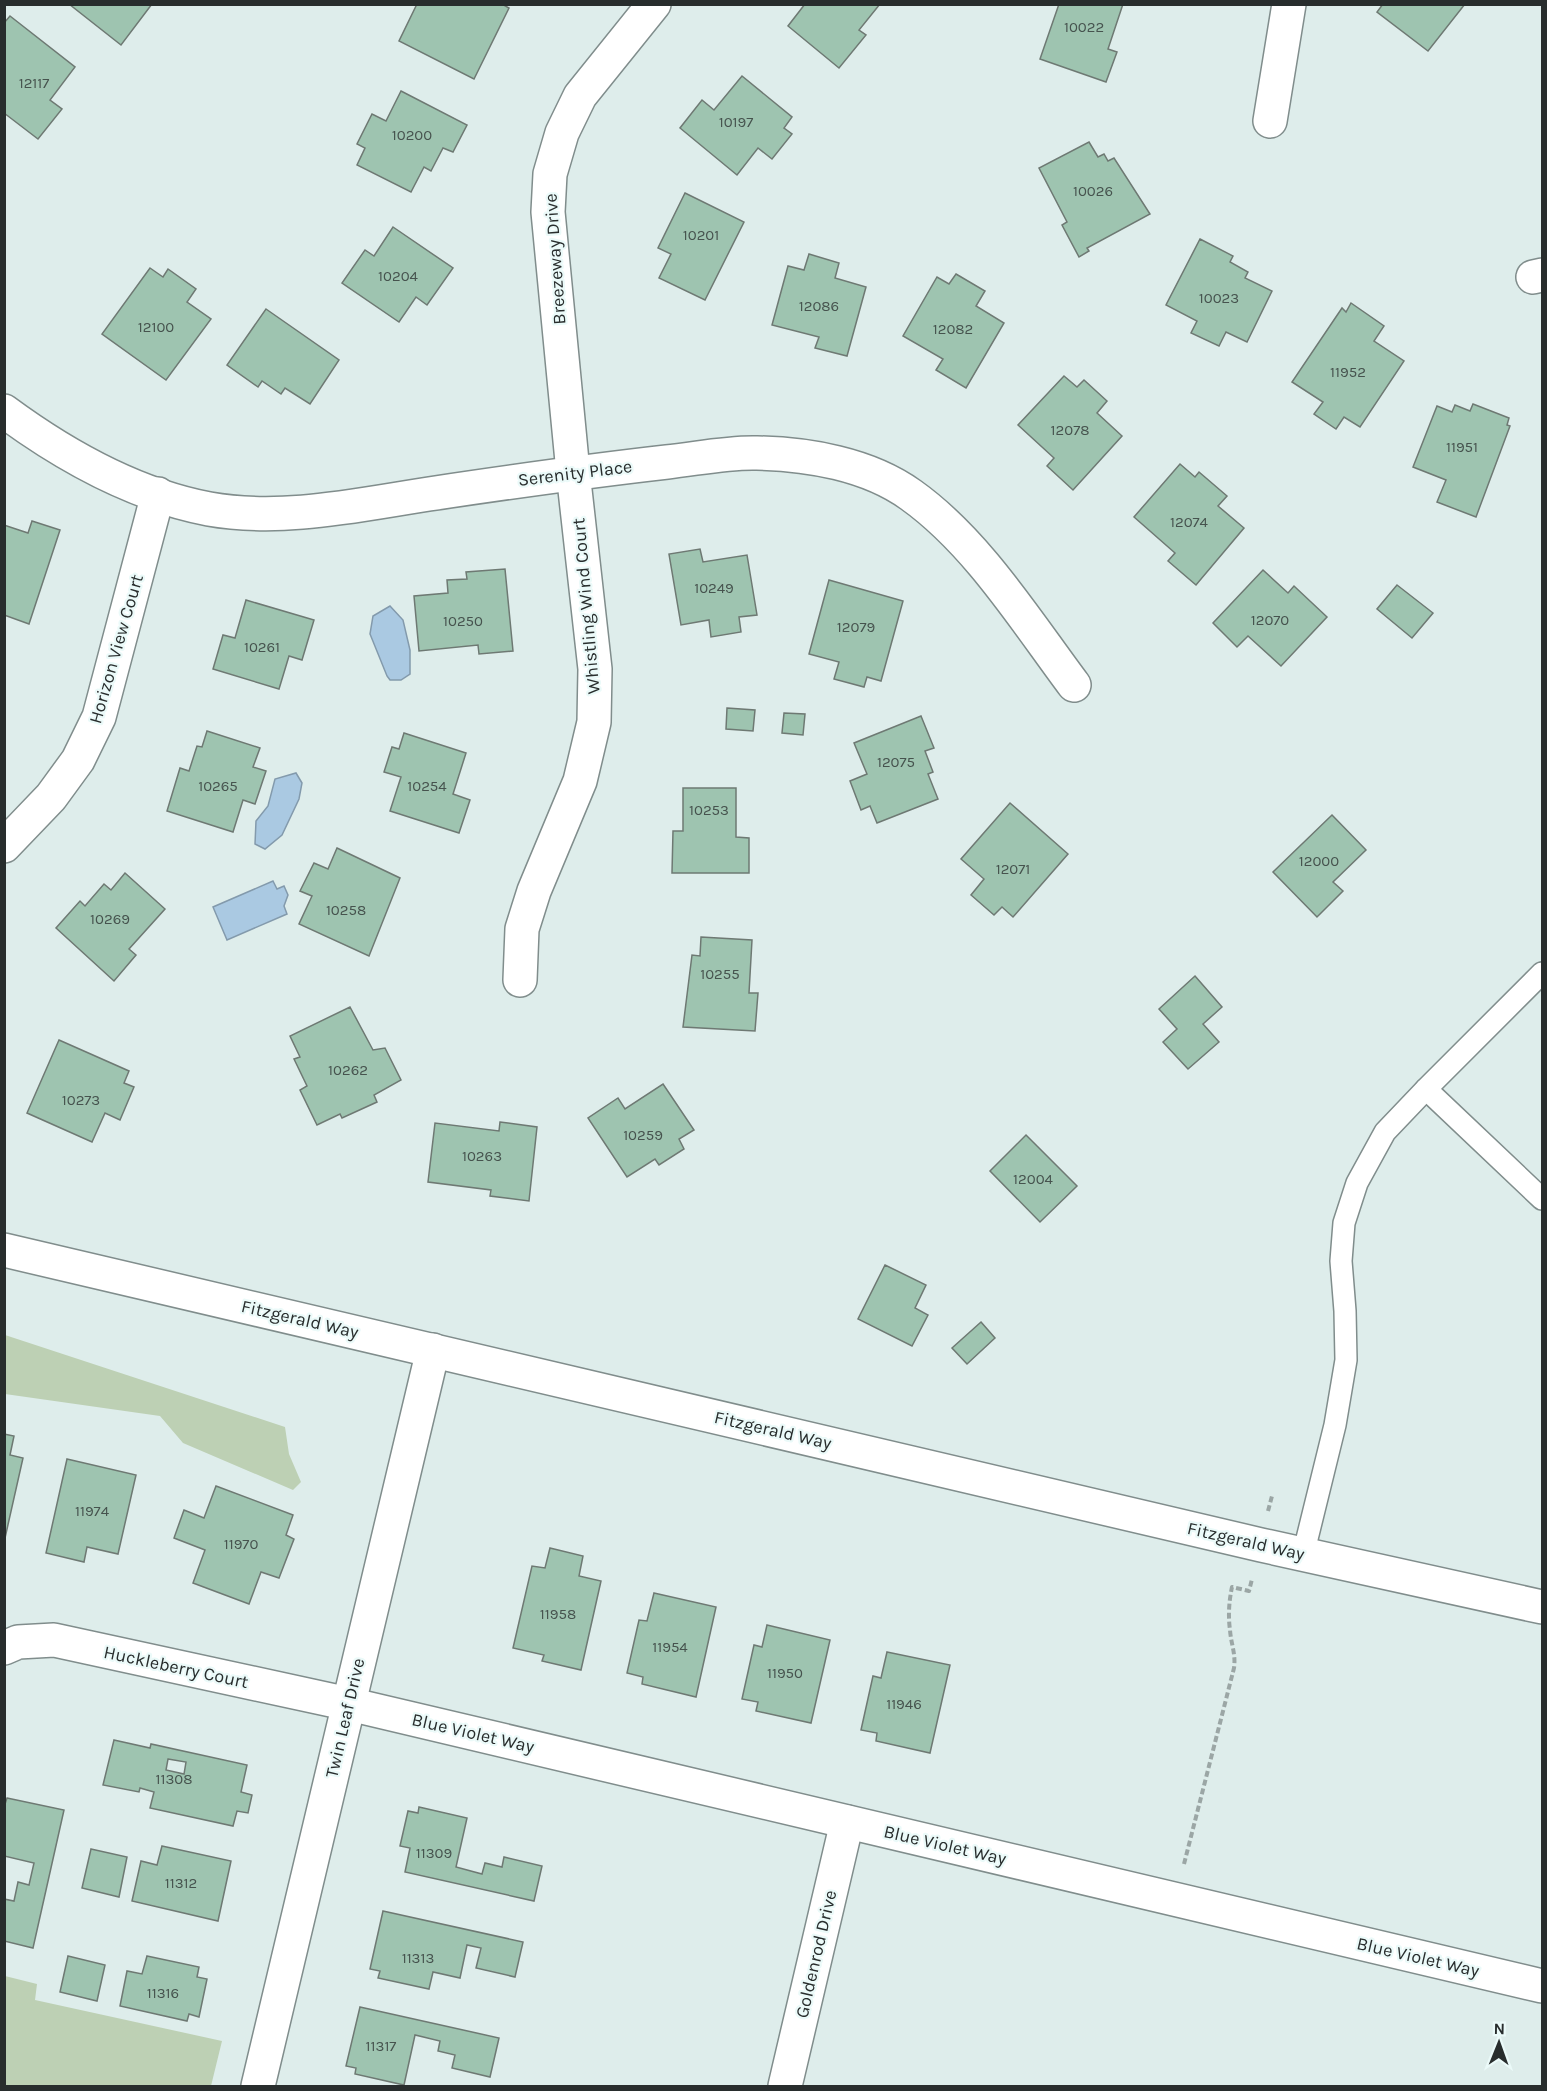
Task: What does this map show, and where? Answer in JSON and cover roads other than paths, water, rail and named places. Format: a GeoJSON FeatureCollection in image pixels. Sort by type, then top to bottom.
{"type":"FeatureCollection","features":[{"type":"Feature","properties":{"kind":"street","name":"Breezeway Drive"},"geometry":{"type":"LineString","coordinates":[[573,472],[548,212],[550,174],[562,133],[580,96],[654,4]]}},
{"type":"Feature","properties":{"kind":"street"},"geometry":{"type":"LineString","coordinates":[[1270,121],[1289,4]]}},
{"type":"Feature","properties":{"kind":"street","name":"Serenity Place"},"geometry":{"type":"LineString","coordinates":[[4,411],[108,476],[209,509],[270,514],[327,509],[573,472],[755,453],[807,457],[859,468],[910,494],[968,544],[1074,685]]}},
{"type":"Feature","properties":{"kind":"street","name":"Whistling Wind Court"},"geometry":{"type":"LineString","coordinates":[[520,980],[522,929],[534,891],[580,781],[594,722],[595,669],[573,472]]}},
{"type":"Feature","properties":{"kind":"street","name":"Horizon View Court"},"geometry":{"type":"LineString","coordinates":[[4,846],[51,797],[78,760],[99,717],[158,494]]}},
{"type":"Feature","properties":{"kind":"street","name":"Fitzgerald Way"},"geometry":{"type":"LineString","coordinates":[[4,1250],[1261,1545],[1542,1608]]}},
{"type":"Feature","properties":{"kind":"street","name":"Twin Leaf Drive"},"geometry":{"type":"LineString","coordinates":[[258,2086],[433,1350]]}},
{"type":"Feature","properties":{"kind":"street","name":"Huckleberry Court"},"geometry":{"type":"LineString","coordinates":[[4,1648],[18,1642],[54,1640],[348,1704]]}},
{"type":"Feature","properties":{"kind":"street","name":"Blue Violet Way"},"geometry":{"type":"LineString","coordinates":[[348,1704],[1542,1986]]}},
{"type":"Feature","properties":{"kind":"street","name":"Goldenrod Drive"},"geometry":{"type":"LineString","coordinates":[[785,2086],[847,1822]]}},
{"type":"Feature","properties":{"kind":"lane"},"geometry":{"type":"LineString","coordinates":[[1304,1555],[1335,1425],[1346,1360],[1341,1261],[1344,1223],[1358,1183],[1385,1132],[1542,973]]}},
{"type":"Feature","properties":{"kind":"lane"},"geometry":{"type":"LineString","coordinates":[[1426,1089],[1542,1199]]}},
{"type":"Feature","properties":{"kind":"water"},"geometry":{"type":"Polygon","coordinates":[[[390,606],[403,620],[410,650],[410,674],[401,680],[390,680],[387,676],[370,634],[373,616],[390,606]]]}},
{"type":"Feature","properties":{"kind":"water"},"geometry":{"type":"Polygon","coordinates":[[[296,773],[302,783],[299,799],[282,835],[265,849],[255,844],[256,821],[268,806],[275,779],[296,773]]]}},
{"type":"Feature","properties":{"kind":"water"},"geometry":{"type":"Polygon","coordinates":[[[273,881],[277,889],[284,886],[288,895],[284,906],[287,914],[227,940],[213,907],[273,881]]]}}]}
